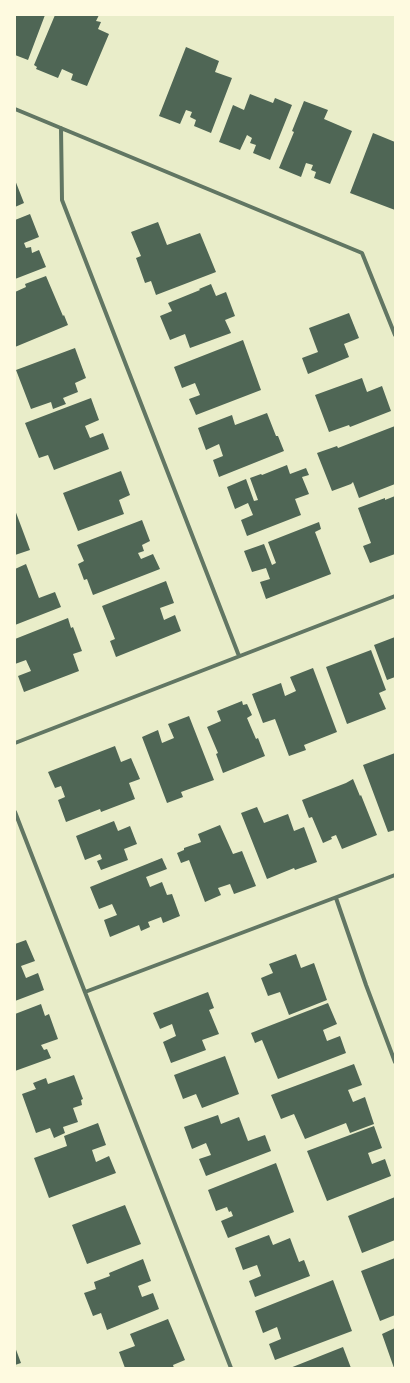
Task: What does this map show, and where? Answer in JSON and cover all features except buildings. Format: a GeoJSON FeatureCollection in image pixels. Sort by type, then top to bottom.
{"type":"FeatureCollection","features":[{"type":"Feature","properties":{"kind":"street"},"geometry":{"type":"LineString","coordinates":[[15,110],[362,253],[395,335]]}},
{"type":"Feature","properties":{"kind":"street"},"geometry":{"type":"LineString","coordinates":[[61,128],[62,200],[239,656]]}},
{"type":"Feature","properties":{"kind":"street"},"geometry":{"type":"LineString","coordinates":[[15,743],[395,596]]}},
{"type":"Feature","properties":{"kind":"street"},"geometry":{"type":"LineString","coordinates":[[15,812],[231,1368]]}},
{"type":"Feature","properties":{"kind":"street"},"geometry":{"type":"LineString","coordinates":[[85,992],[395,876]]}},
{"type":"Feature","properties":{"kind":"street"},"geometry":{"type":"LineString","coordinates":[[336,898],[366,985],[395,1062]]}}]}
